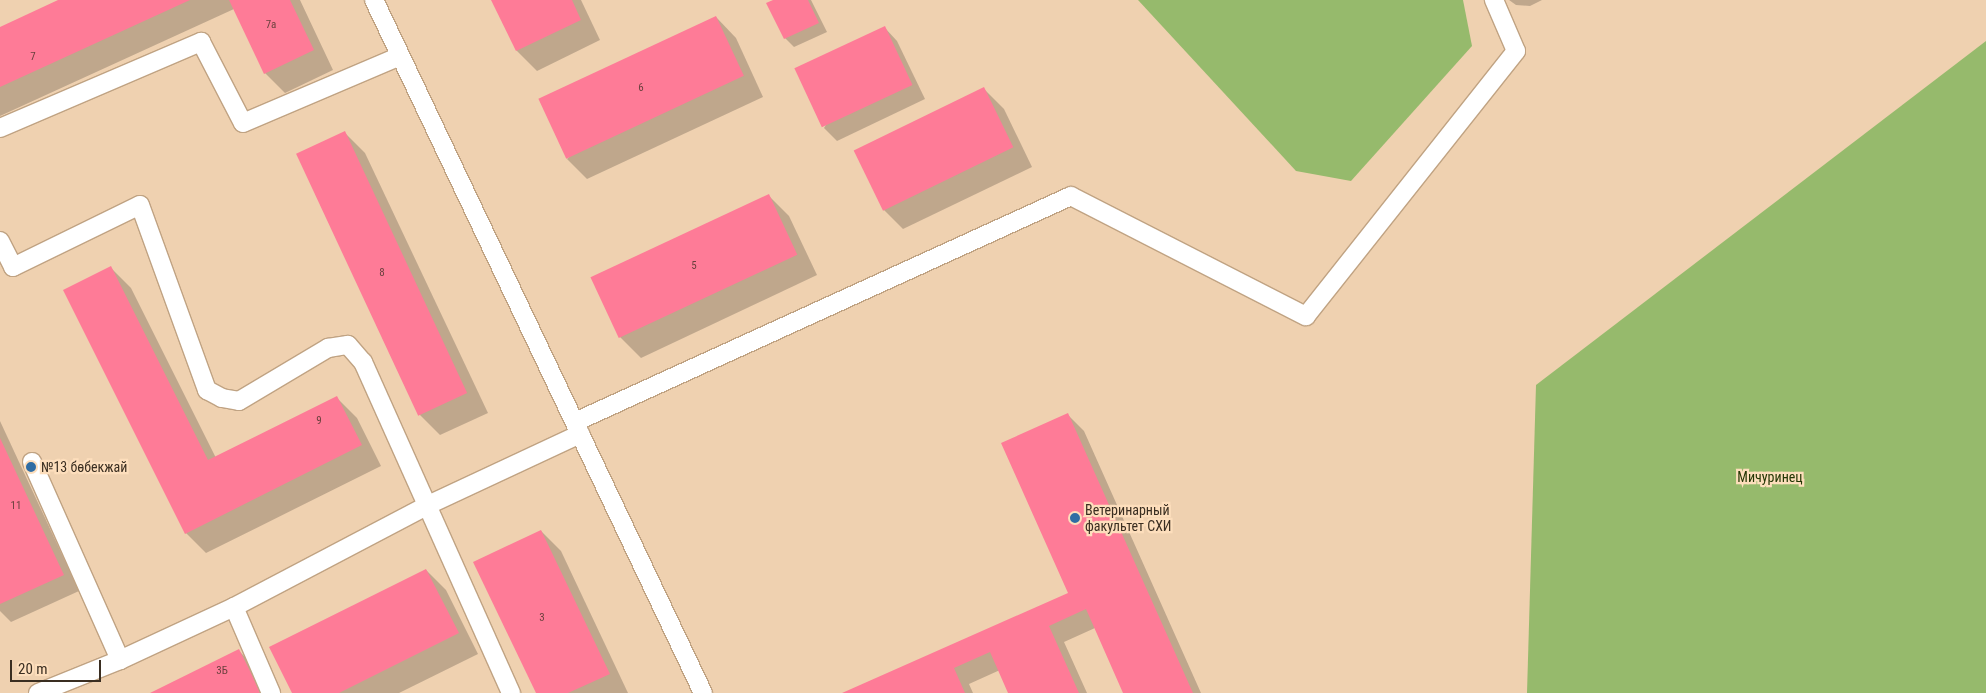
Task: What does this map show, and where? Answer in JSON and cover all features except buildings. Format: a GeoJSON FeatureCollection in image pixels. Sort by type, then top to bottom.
{"type":"FeatureCollection","features":[{"type":"Feature","properties":{"kind":"lane"},"geometry":{"type":"LineString","coordinates":[[374,0],[703,693]]}},
{"type":"Feature","properties":{"kind":"lane"},"geometry":{"type":"LineString","coordinates":[[38,693],[120,660],[234,607],[428,504],[578,428],[1071,196],[1306,316],[1516,51],[1494,0]]}},
{"type":"Feature","properties":{"kind":"lane"},"geometry":{"type":"LineString","coordinates":[[0,128],[201,42],[243,123],[400,56]]}},
{"type":"Feature","properties":{"kind":"lane"},"geometry":{"type":"LineString","coordinates":[[0,241],[13,267],[140,205],[207,390],[222,398],[239,401],[328,348],[348,345],[363,362],[511,693]]}},
{"type":"Feature","properties":{"kind":"lane"},"geometry":{"type":"LineString","coordinates":[[32,462],[120,660]]}},
{"type":"Feature","properties":{"kind":"lane"},"geometry":{"type":"LineString","coordinates":[[234,607],[271,693]]}},
{"type":"Feature","properties":{"kind":"green space"},"geometry":{"type":"Polygon","coordinates":[[[1138,0],[1463,0],[1472,46],[1351,181],[1296,171],[1138,0]]]}},
{"type":"Feature","properties":{"kind":"green space","name":"Мичуринец"},"geometry":{"type":"Polygon","coordinates":[[[1986,41],[1986,693],[1527,693],[1536,385],[1986,41]]]}},
{"type":"Feature","properties":{"kind":"place","name":"№13 бөбекжай"},"geometry":{"type":"Point","coordinates":[31,467]}},
{"type":"Feature","properties":{"kind":"place","name":"Ветеринарный факультет СХИ"},"geometry":{"type":"Point","coordinates":[1075,518]}}]}
